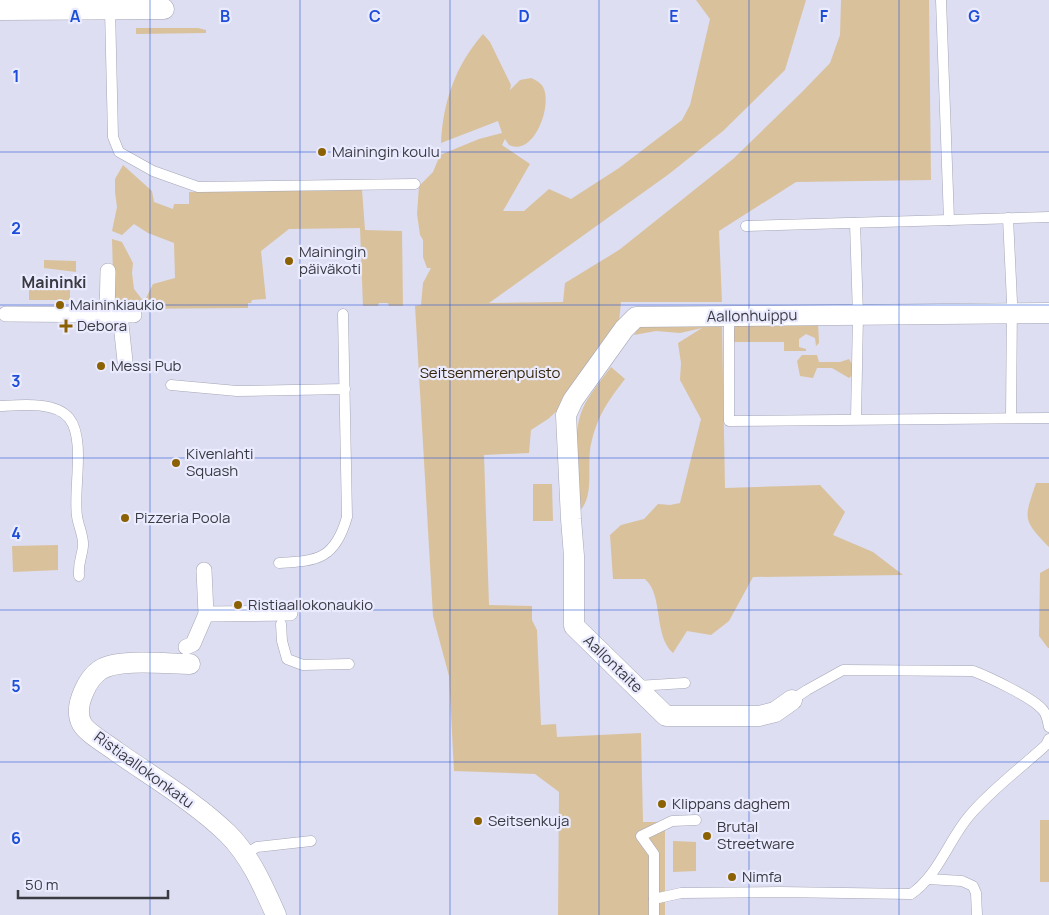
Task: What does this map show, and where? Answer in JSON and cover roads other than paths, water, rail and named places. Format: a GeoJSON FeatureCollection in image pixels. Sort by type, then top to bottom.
{"type":"FeatureCollection","features":[{"type":"Feature","properties":{"kind":"street"},"geometry":{"type":"LineString","coordinates":[[0,10],[110,9],[165,4]]}},
{"type":"Feature","properties":{"kind":"street"},"geometry":{"type":"LineString","coordinates":[[108,271],[120,315],[125,361]]}},
{"type":"Feature","properties":{"kind":"street","name":"Aallonhuippu"},"geometry":{"type":"LineString","coordinates":[[569,475],[566,415],[573,400],[624,329],[636,318],[1049,313]]}},
{"type":"Feature","properties":{"kind":"street"},"geometry":{"type":"LineString","coordinates":[[6,314],[120,315]]}},
{"type":"Feature","properties":{"kind":"street","name":"Aallontaite"},"geometry":{"type":"LineString","coordinates":[[569,475],[570,518],[574,556],[574,626],[666,716],[760,716],[775,712],[792,700]]}},
{"type":"Feature","properties":{"kind":"street"},"geometry":{"type":"LineString","coordinates":[[188,655],[206,614],[204,570]]}},
{"type":"Feature","properties":{"kind":"street"},"geometry":{"type":"LineString","coordinates":[[206,614],[286,619]]}},
{"type":"Feature","properties":{"kind":"street","name":"Ristiaallokonkatu"},"geometry":{"type":"LineString","coordinates":[[188,655],[124,663],[100,670],[85,689],[79,702],[78,715],[83,726],[208,816],[228,834],[245,854],[262,884],[276,915]]}},
{"type":"Feature","properties":{"kind":"lane"},"geometry":{"type":"LineString","coordinates":[[941,0],[949,220]]}},
{"type":"Feature","properties":{"kind":"lane"},"geometry":{"type":"LineString","coordinates":[[110,9],[112,137],[119,152],[154,171],[198,187],[415,184]]}},
{"type":"Feature","properties":{"kind":"lane"},"geometry":{"type":"LineString","coordinates":[[746,226],[1049,217]]}},
{"type":"Feature","properties":{"kind":"lane"},"geometry":{"type":"LineString","coordinates":[[1008,218],[1012,314],[1012,417]]}},
{"type":"Feature","properties":{"kind":"lane"},"geometry":{"type":"LineString","coordinates":[[855,223],[858,315],[856,419]]}},
{"type":"Feature","properties":{"kind":"lane"},"geometry":{"type":"LineString","coordinates":[[280,563],[309,561],[324,556],[335,545],[347,517],[344,314]]}},
{"type":"Feature","properties":{"kind":"lane"},"geometry":{"type":"LineString","coordinates":[[729,317],[729,422],[1049,418]]}},
{"type":"Feature","properties":{"kind":"lane"},"geometry":{"type":"LineString","coordinates":[[171,386],[237,391],[345,389]]}},
{"type":"Feature","properties":{"kind":"lane"},"geometry":{"type":"LineString","coordinates":[[0,406],[26,404],[52,407],[69,417],[77,433],[76,516],[84,544],[78,563],[79,576]]}},
{"type":"Feature","properties":{"kind":"lane"},"geometry":{"type":"LineString","coordinates":[[286,619],[282,641],[287,659],[303,665],[348,664]]}},
{"type":"Feature","properties":{"kind":"lane"},"geometry":{"type":"LineString","coordinates":[[792,700],[843,670],[973,670],[1034,702],[1042,709],[1049,727]]}},
{"type":"Feature","properties":{"kind":"lane"},"geometry":{"type":"LineString","coordinates":[[636,686],[685,684]]}},
{"type":"Feature","properties":{"kind":"lane"},"geometry":{"type":"LineString","coordinates":[[654,899],[681,893],[911,894],[928,879],[969,816],[1046,745],[1049,739]]}},
{"type":"Feature","properties":{"kind":"lane"},"geometry":{"type":"LineString","coordinates":[[654,915],[654,854],[641,836],[672,821],[696,820]]}},
{"type":"Feature","properties":{"kind":"lane"},"geometry":{"type":"LineString","coordinates":[[245,854],[257,847],[311,841]]}},
{"type":"Feature","properties":{"kind":"lane"},"geometry":{"type":"LineString","coordinates":[[928,879],[962,881],[974,886],[977,915]]}},
{"type":"Feature","properties":{"kind":"place","name":"Mainingin koulu"},"geometry":{"type":"Point","coordinates":[322,152]}},
{"type":"Feature","properties":{"kind":"place","name":"Mainingin päiväkoti"},"geometry":{"type":"Point","coordinates":[289,261]}},
{"type":"Feature","properties":{"kind":"place","name":"Maininkiaukio"},"geometry":{"type":"Point","coordinates":[60,305]}},
{"type":"Feature","properties":{"kind":"place","name":"Debora"},"geometry":{"type":"Point","coordinates":[66,326]}},
{"type":"Feature","properties":{"kind":"place","name":"Messi Pub"},"geometry":{"type":"Point","coordinates":[101,366]}},
{"type":"Feature","properties":{"kind":"place","name":"Kivenlahti Squash"},"geometry":{"type":"Point","coordinates":[176,463]}},
{"type":"Feature","properties":{"kind":"place","name":"Pizzeria Poola"},"geometry":{"type":"Point","coordinates":[125,518]}},
{"type":"Feature","properties":{"kind":"place","name":"Ristiaallokonaukio"},"geometry":{"type":"Point","coordinates":[238,605]}},
{"type":"Feature","properties":{"kind":"place","name":"Klippans daghem"},"geometry":{"type":"Point","coordinates":[662,804]}},
{"type":"Feature","properties":{"kind":"place","name":"Seitsenkuja"},"geometry":{"type":"Point","coordinates":[478,821]}},
{"type":"Feature","properties":{"kind":"place","name":"Brutal Streetware"},"geometry":{"type":"Point","coordinates":[707,836]}},
{"type":"Feature","properties":{"kind":"place","name":"Nimfa"},"geometry":{"type":"Point","coordinates":[732,877]}},
{"type":"Feature","properties":{"kind":"district","name":"Maininki"},"geometry":{"type":"Point","coordinates":[54,282]}},
{"type":"Feature","properties":{"kind":"park label","name":"Seitsenmerenpuisto"},"geometry":{"type":"Point","coordinates":[490,373]}}]}
